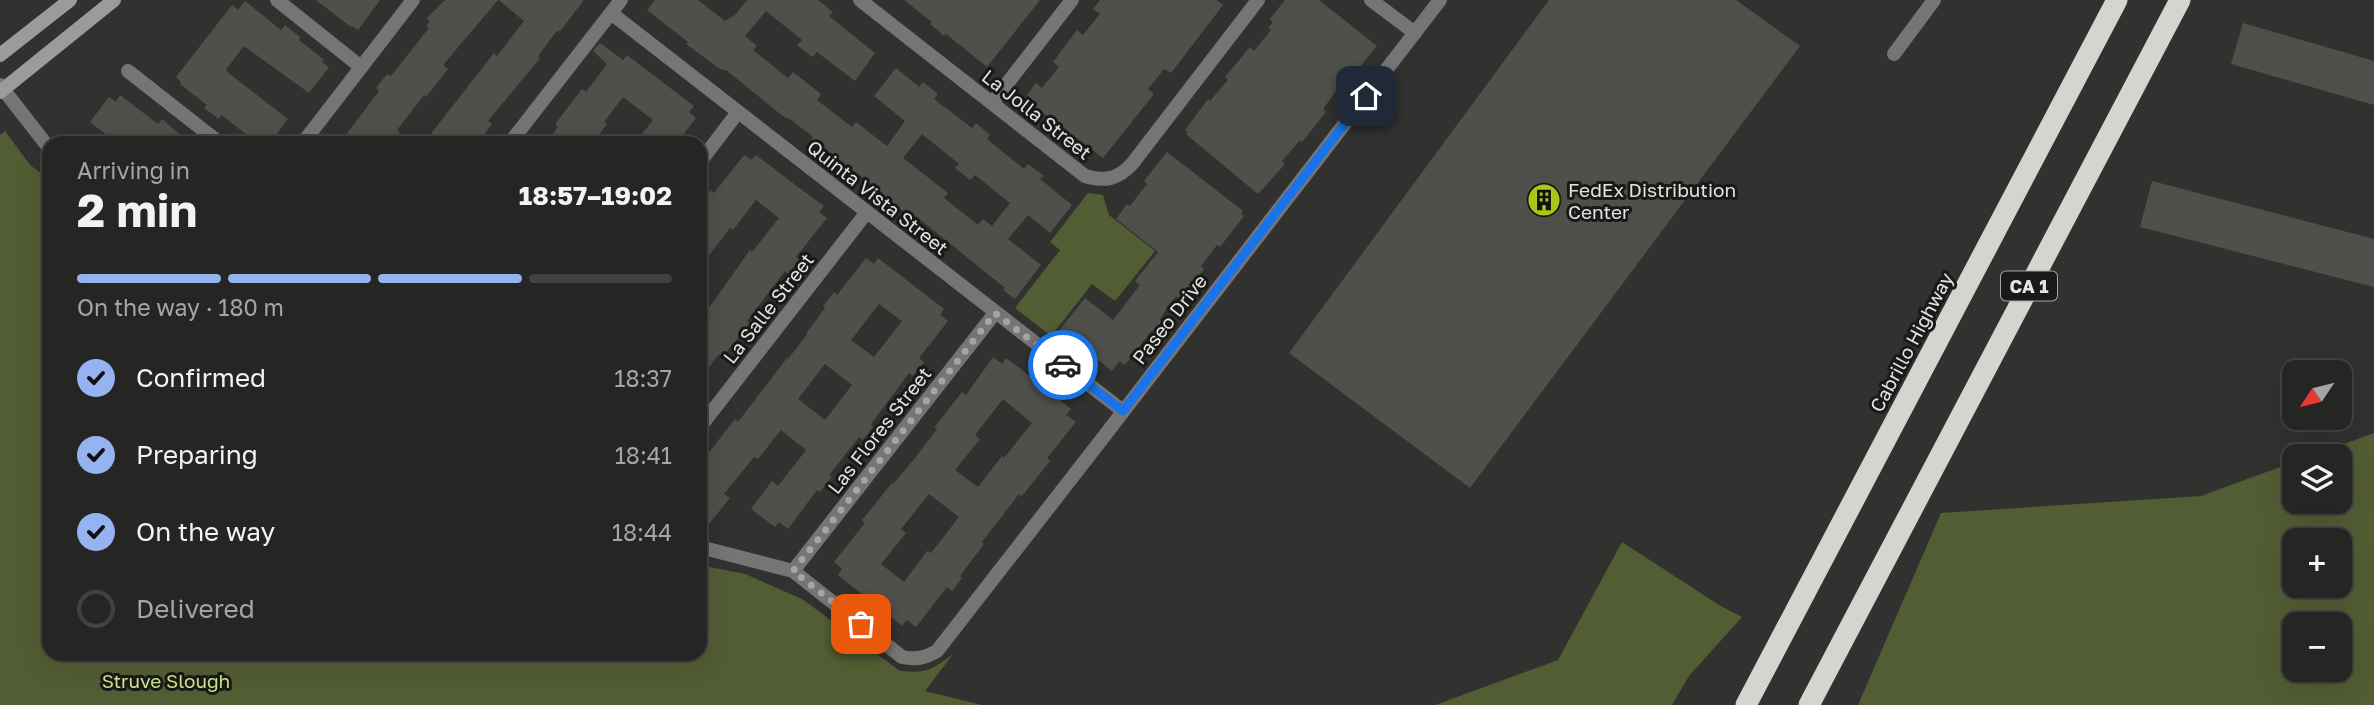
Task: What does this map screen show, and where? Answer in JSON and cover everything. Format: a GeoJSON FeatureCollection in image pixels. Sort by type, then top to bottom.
{"type":"FeatureCollection","features":[{"type":"Feature","properties":{"kind":"highway","name":"Cabrillo Highway"},"geometry":{"type":"LineString","coordinates":[[1746,705],[2117,0]]}},
{"type":"Feature","properties":{"kind":"highway","name":"CA 1"},"geometry":{"type":"LineString","coordinates":[[1809,705],[2180,0]]}},
{"type":"Feature","properties":{"kind":"street"},"geometry":{"type":"LineString","coordinates":[[0,55],[70,0]]}},
{"type":"Feature","properties":{"kind":"street"},"geometry":{"type":"LineString","coordinates":[[42,139],[1,89],[114,0]]}},
{"type":"Feature","properties":{"kind":"street"},"geometry":{"type":"LineString","coordinates":[[277,0],[361,66]]}},
{"type":"Feature","properties":{"kind":"street"},"geometry":{"type":"LineString","coordinates":[[308,136],[413,0]]}},
{"type":"Feature","properties":{"kind":"street"},"geometry":{"type":"LineString","coordinates":[[515,136],[621,0]]}},
{"type":"Feature","properties":{"kind":"street","name":"La Jolla Street"},"geometry":{"type":"LineString","coordinates":[[860,0],[1085,176],[1103,180],[1116,177],[1132,164],[1258,0]]}},
{"type":"Feature","properties":{"kind":"street"},"geometry":{"type":"LineString","coordinates":[[992,103],[1072,0]]}},
{"type":"Feature","properties":{"kind":"street"},"geometry":{"type":"LineString","coordinates":[[1371,0],[1415,33]]}},
{"type":"Feature","properties":{"kind":"street","name":"Paseo Drive"},"geometry":{"type":"LineString","coordinates":[[793,571],[896,653],[909,659],[924,657],[937,651],[1440,0]]}},
{"type":"Feature","properties":{"kind":"street"},"geometry":{"type":"LineString","coordinates":[[1894,54],[1934,0]]}},
{"type":"Feature","properties":{"kind":"street","name":"Quinta Vista Street"},"geometry":{"type":"LineString","coordinates":[[611,13],[1123,411]]}},
{"type":"Feature","properties":{"kind":"street"},"geometry":{"type":"LineString","coordinates":[[128,71],[211,136]]}},
{"type":"Feature","properties":{"kind":"street"},"geometry":{"type":"LineString","coordinates":[[707,153],[738,113]]}},
{"type":"Feature","properties":{"kind":"street","name":"La Salle Street"},"geometry":{"type":"LineString","coordinates":[[707,418],[867,212]]}},
{"type":"Feature","properties":{"kind":"street","name":"Las Flores Street"},"geometry":{"type":"LineString","coordinates":[[793,571],[995,313]]}},
{"type":"Feature","properties":{"kind":"street"},"geometry":{"type":"LineString","coordinates":[[707,549],[793,571]]}},
{"type":"Feature","properties":{"kind":"green space","name":"Struve Slough"},"geometry":{"type":"Polygon","coordinates":[[[5,131],[30,165],[42,174],[42,661],[707,661],[707,566],[745,574],[802,599],[900,671],[929,669],[953,654],[925,691],[982,705],[0,705],[0,135],[5,131]]]}},
{"type":"Feature","properties":{"kind":"green space"},"geometry":{"type":"Polygon","coordinates":[[[1088,193],[1103,195],[1109,215],[1155,251],[1115,301],[1092,284],[1051,336],[1015,308],[1060,250],[1050,242],[1088,193]]]}},
{"type":"Feature","properties":{"kind":"green space"},"geometry":{"type":"Polygon","coordinates":[[[2374,433],[2374,705],[1858,705],[1941,513],[2201,496],[2282,466],[2282,514],[2352,514],[2352,444],[2344,444],[2374,433]]]}},
{"type":"Feature","properties":{"kind":"green space"},"geometry":{"type":"Polygon","coordinates":[[[1622,542],[1742,617],[1689,676],[1672,705],[1435,705],[1558,660],[1622,542]]]}},
{"type":"Feature","properties":{"kind":"building"},"geometry":{"type":"Polygon","coordinates":[[[316,0],[380,0],[358,30],[316,0]]]}},
{"type":"Feature","properties":{"kind":"building"},"geometry":{"type":"Polygon","coordinates":[[[445,0],[498,0],[443,65],[448,69],[397,130],[400,132],[397,136],[345,136],[379,91],[376,88],[387,74],[391,76],[429,28],[426,26],[430,21],[427,18],[445,0]]]}},
{"type":"Feature","properties":{"kind":"building"},"geometry":{"type":"Polygon","coordinates":[[[499,0],[584,0],[488,121],[492,124],[483,136],[430,136],[494,53],[497,56],[524,21],[499,0]]]}},
{"type":"Feature","properties":{"kind":"building"},"geometry":{"type":"Polygon","coordinates":[[[655,0],[698,0],[725,21],[735,15],[747,0],[818,0],[833,12],[829,16],[875,53],[855,81],[817,52],[812,57],[797,45],[802,40],[766,11],[745,36],[757,46],[753,50],[788,78],[793,72],[821,94],[817,100],[852,127],[856,122],[887,146],[905,121],[874,96],[896,68],[919,87],[923,82],[938,94],[934,99],[972,128],[976,123],[990,135],[987,139],[1024,169],[1028,164],[1044,176],[1040,179],[1072,205],[1050,233],[1028,215],[1008,239],[1041,265],[1015,299],[917,217],[910,216],[888,200],[878,189],[811,139],[813,137],[726,70],[720,69],[686,44],[688,42],[647,10],[655,0]],[[922,134],[903,158],[948,193],[944,198],[978,225],[983,219],[992,226],[1010,203],[975,175],[970,180],[955,168],[959,164],[922,134]]]}},
{"type":"Feature","properties":{"kind":"building"},"geometry":{"type":"Polygon","coordinates":[[[904,0],[1040,0],[987,67],[946,34],[944,36],[930,24],[932,22],[904,0]]]}},
{"type":"Feature","properties":{"kind":"building"},"geometry":{"type":"Polygon","coordinates":[[[1100,0],[1216,0],[1223,5],[1171,73],[1164,69],[1148,89],[1154,94],[1103,158],[1024,99],[1036,83],[1042,88],[1059,67],[1053,62],[1077,30],[1083,35],[1100,14],[1093,9],[1100,0]]]}},
{"type":"Feature","properties":{"kind":"building"},"geometry":{"type":"Polygon","coordinates":[[[1285,0],[1319,0],[1377,46],[1342,89],[1339,87],[1323,109],[1326,112],[1302,142],[1300,140],[1282,161],[1285,164],[1258,194],[1186,134],[1188,132],[1185,130],[1208,99],[1210,101],[1228,80],[1225,77],[1250,47],[1254,51],[1271,30],[1268,28],[1273,22],[1270,19],[1285,0]]]}},
{"type":"Feature","properties":{"kind":"building","name":"FedEx Distribution Center"},"geometry":{"type":"Polygon","coordinates":[[[1549,0],[1736,0],[1800,46],[1470,488],[1289,353],[1549,0]]]}},
{"type":"Feature","properties":{"kind":"building"},"geometry":{"type":"Polygon","coordinates":[[[245,1],[281,30],[285,25],[329,67],[309,93],[244,46],[226,71],[288,119],[275,136],[248,136],[221,115],[219,119],[204,108],[207,105],[180,84],[176,77],[232,5],[238,10],[245,1]]]}},
{"type":"Feature","properties":{"kind":"building"},"geometry":{"type":"Polygon","coordinates":[[[2243,23],[2374,61],[2374,105],[2231,64],[2243,23]]]}},
{"type":"Feature","properties":{"kind":"building"},"geometry":{"type":"Polygon","coordinates":[[[600,43],[623,60],[627,55],[694,106],[689,112],[696,118],[682,136],[640,136],[653,120],[623,97],[604,122],[607,124],[598,136],[551,136],[558,127],[555,124],[582,89],[586,92],[607,64],[593,51],[600,43]]]}},
{"type":"Feature","properties":{"kind":"building"},"geometry":{"type":"Polygon","coordinates":[[[120,95],[158,124],[162,119],[182,136],[108,136],[90,122],[109,97],[116,102],[120,95]]]}},
{"type":"Feature","properties":{"kind":"building"},"geometry":{"type":"Polygon","coordinates":[[[1167,152],[1243,211],[1241,214],[1244,216],[1201,266],[1204,269],[1180,300],[1176,296],[1154,332],[1152,330],[1125,365],[1119,361],[1112,371],[1073,340],[1072,343],[1058,332],[1085,298],[1113,320],[1140,285],[1135,281],[1158,252],[1116,219],[1147,184],[1144,181],[1167,152]]]}},
{"type":"Feature","properties":{"kind":"building"},"geometry":{"type":"Polygon","coordinates":[[[744,155],[751,160],[756,155],[824,206],[819,212],[827,218],[796,257],[799,260],[788,274],[785,271],[747,321],[750,323],[739,337],[722,357],[719,354],[707,370],[707,318],[710,314],[707,311],[750,250],[752,252],[779,218],[756,200],[707,258],[707,195],[711,190],[714,193],[744,155]]]}},
{"type":"Feature","properties":{"kind":"building"},"geometry":{"type":"Polygon","coordinates":[[[2152,181],[2374,239],[2374,287],[2140,227],[2152,181]]]}},
{"type":"Feature","properties":{"kind":"building"},"geometry":{"type":"Polygon","coordinates":[[[866,258],[874,264],[878,258],[944,309],[940,315],[948,321],[919,358],[924,362],[913,376],[909,373],[871,424],[873,427],[863,440],[859,437],[829,475],[832,477],[820,492],[817,490],[788,529],[779,522],[775,527],[751,509],[772,481],[778,486],[806,450],[781,430],[758,459],[754,457],[724,494],[730,498],[708,525],[707,455],[735,419],[738,422],[806,336],[834,292],[837,295],[866,258]],[[879,304],[851,340],[874,357],[902,321],[879,304]],[[825,364],[798,399],[825,420],[852,385],[825,364]]]}},
{"type":"Feature","properties":{"kind":"building"},"geometry":{"type":"Polygon","coordinates":[[[993,357],[1002,364],[1006,358],[1071,409],[1066,415],[1076,422],[1047,458],[1050,461],[1022,496],[1019,494],[982,542],[984,544],[952,591],[947,587],[916,627],[907,620],[902,626],[838,575],[842,569],[834,562],[865,523],[862,520],[915,458],[962,392],[966,395],[993,357]],[[1003,399],[975,435],[980,439],[955,470],[978,487],[1032,423],[1003,399]],[[929,494],[901,529],[906,533],[881,564],[904,582],[927,551],[931,553],[959,517],[929,494]]]}},
{"type":"Feature","properties":{"kind":"way so far"},"geometry":{"type":"LineString","coordinates":[[861,624],[793,571],[995,313],[1063,365]]}},
{"type":"Feature","properties":{"kind":"place","name":"FedEx Distribution Center"},"geometry":{"type":"Point","coordinates":[1544,200]}},
{"type":"Feature","properties":{"kind":"route"},"geometry":{"type":"LineString","coordinates":[[1063,365],[1123,411],[1366,96]]}}]}
